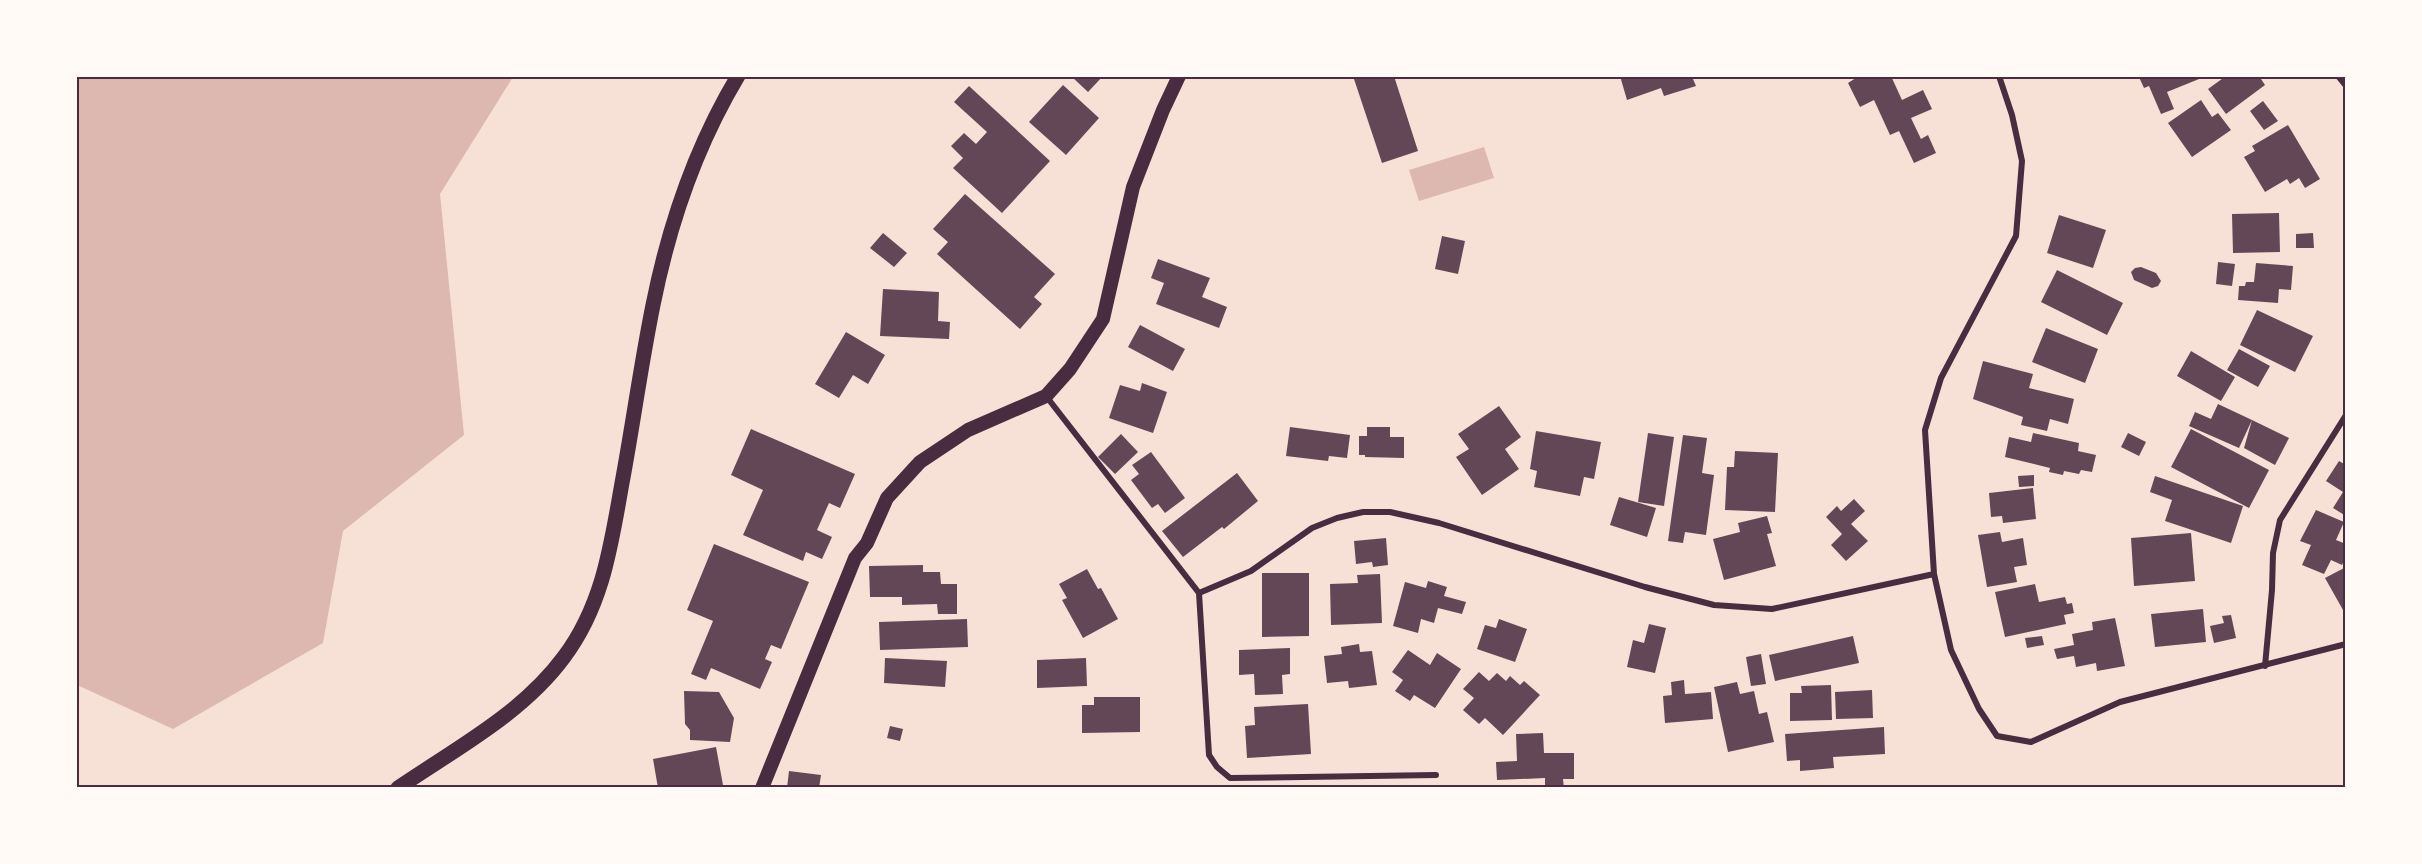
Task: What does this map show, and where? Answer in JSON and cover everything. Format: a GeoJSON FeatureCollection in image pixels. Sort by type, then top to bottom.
{"type":"FeatureCollection","features":[{"type":"Feature","properties":{"kind":"highway"},"geometry":{"type":"LineString","coordinates":[[398,788],[520,706],[564,658],[593,610],[611,548],[653,303],[672,231],[692,165],[722,102],[738,76]]}},
{"type":"Feature","properties":{"kind":"main road"},"geometry":{"type":"LineString","coordinates":[[762,788],[855,558],[867,543],[887,498],[920,462],[968,430],[1046,396],[1070,369],[1102,319],[1133,187],[1179,76]]}},
{"type":"Feature","properties":{"kind":"street"},"geometry":{"type":"LineString","coordinates":[[1999,76],[2012,115],[2022,161],[2016,236],[1941,378],[1925,430],[1934,574],[1951,650],[1979,709],[1997,736],[2031,742],[2121,702],[2346,644]]}},
{"type":"Feature","properties":{"kind":"street"},"geometry":{"type":"LineString","coordinates":[[2338,76],[2346,86]]}},
{"type":"Feature","properties":{"kind":"street"},"geometry":{"type":"LineString","coordinates":[[1046,396],[1199,593],[1209,755],[1217,767],[1230,778],[1436,775]]}},
{"type":"Feature","properties":{"kind":"street"},"geometry":{"type":"LineString","coordinates":[[2265,666],[2272,590],[2272,553],[2280,520],[2346,415]]}},
{"type":"Feature","properties":{"kind":"street"},"geometry":{"type":"LineString","coordinates":[[1199,593],[1251,571],[1312,528],[1337,518],[1363,512],[1390,512],[1439,523],[1645,587],[1714,605],[1772,609],[1934,574]]}},
{"type":"Feature","properties":{"kind":"shaded area"},"geometry":{"type":"Polygon","coordinates":[[[77,76],[513,77],[440,194],[464,435],[343,531],[323,643],[173,729],[77,685],[77,76]]]}},
{"type":"Feature","properties":{"kind":"shaded area"},"geometry":{"type":"Polygon","coordinates":[[[1484,147],[1494,178],[1419,201],[1409,170],[1484,147]]]}},
{"type":"Feature","properties":{"kind":"building"},"geometry":{"type":"Polygon","coordinates":[[[1071,76],[1103,76],[1088,92],[1071,76]]]}},
{"type":"Feature","properties":{"kind":"building"},"geometry":{"type":"Polygon","coordinates":[[[1353,76],[1394,76],[1418,151],[1382,163],[1353,76]]]}},
{"type":"Feature","properties":{"kind":"building"},"geometry":{"type":"Polygon","coordinates":[[[1620,76],[1699,77],[1693,79],[1696,86],[1664,96],[1661,88],[1627,100],[1620,76]]]}},
{"type":"Feature","properties":{"kind":"building"},"geometry":{"type":"Polygon","coordinates":[[[1859,76],[1891,76],[1902,100],[1923,90],[1932,109],[1911,118],[1921,139],[1928,135],[1936,153],[1914,163],[1899,131],[1890,135],[1874,100],[1860,107],[1848,83],[1859,76]]]}},
{"type":"Feature","properties":{"kind":"building"},"geometry":{"type":"Polygon","coordinates":[[[2226,76],[2259,76],[2265,85],[2226,114],[2208,89],[2226,76]]]}},
{"type":"Feature","properties":{"kind":"building"},"geometry":{"type":"Polygon","coordinates":[[[2139,77],[2204,77],[2167,92],[2174,109],[2161,114],[2149,86],[2144,88],[2139,77]]]}},
{"type":"Feature","properties":{"kind":"building"},"geometry":{"type":"Polygon","coordinates":[[[1063,85],[1099,118],[1066,155],[1029,122],[1063,85]]]}},
{"type":"Feature","properties":{"kind":"building"},"geometry":{"type":"Polygon","coordinates":[[[969,86],[1050,161],[1002,213],[953,168],[963,158],[951,146],[964,133],[976,144],[987,132],[954,102],[969,86]]]}},
{"type":"Feature","properties":{"kind":"building"},"geometry":{"type":"Polygon","coordinates":[[[2201,100],[2212,117],[2218,113],[2231,130],[2192,157],[2168,123],[2201,100]]]}},
{"type":"Feature","properties":{"kind":"building"},"geometry":{"type":"Polygon","coordinates":[[[2263,101],[2278,121],[2264,130],[2250,111],[2263,101]]]}},
{"type":"Feature","properties":{"kind":"building"},"geometry":{"type":"Polygon","coordinates":[[[2288,125],[2320,179],[2305,188],[2299,178],[2290,184],[2287,179],[2265,192],[2244,157],[2255,151],[2252,146],[2288,125]]]}},
{"type":"Feature","properties":{"kind":"building"},"geometry":{"type":"Polygon","coordinates":[[[965,194],[1055,274],[1034,297],[1042,304],[1020,329],[937,254],[948,242],[933,229],[965,194]]]}},
{"type":"Feature","properties":{"kind":"building"},"geometry":{"type":"Polygon","coordinates":[[[2279,213],[2280,252],[2233,253],[2232,214],[2279,213]]]}},
{"type":"Feature","properties":{"kind":"building"},"geometry":{"type":"Polygon","coordinates":[[[2059,215],[2106,230],[2093,268],[2047,253],[2059,215]]]}},
{"type":"Feature","properties":{"kind":"building"},"geometry":{"type":"Polygon","coordinates":[[[883,233],[907,253],[894,267],[870,248],[883,233]]]}},
{"type":"Feature","properties":{"kind":"building"},"geometry":{"type":"Polygon","coordinates":[[[2313,233],[2314,248],[2296,248],[2296,234],[2313,233]]]}},
{"type":"Feature","properties":{"kind":"building"},"geometry":{"type":"Polygon","coordinates":[[[1442,236],[1465,241],[1458,274],[1435,269],[1442,236]]]}},
{"type":"Feature","properties":{"kind":"building"},"geometry":{"type":"Polygon","coordinates":[[[1158,259],[1210,278],[1202,297],[1227,307],[1219,328],[1156,304],[1164,283],[1151,278],[1158,259]]]}},
{"type":"Feature","properties":{"kind":"building"},"geometry":{"type":"Polygon","coordinates":[[[2218,262],[2235,264],[2232,286],[2216,284],[2218,262]]]}},
{"type":"Feature","properties":{"kind":"building"},"geometry":{"type":"Polygon","coordinates":[[[2256,263],[2293,266],[2291,290],[2279,289],[2278,303],[2238,300],[2239,286],[2245,286],[2246,282],[2254,282],[2256,263]]]}},
{"type":"Feature","properties":{"kind":"building"},"geometry":{"type":"Polygon","coordinates":[[[2141,267],[2156,273],[2161,281],[2158,286],[2152,288],[2134,280],[2131,272],[2141,267]]]}},
{"type":"Feature","properties":{"kind":"building"},"geometry":{"type":"Polygon","coordinates":[[[2057,270],[2123,303],[2107,335],[2041,302],[2057,270]]]}},
{"type":"Feature","properties":{"kind":"building"},"geometry":{"type":"Polygon","coordinates":[[[883,289],[939,292],[938,321],[950,322],[949,339],[880,336],[883,289]]]}},
{"type":"Feature","properties":{"kind":"building"},"geometry":{"type":"Polygon","coordinates":[[[2257,310],[2313,336],[2295,372],[2240,345],[2257,310]]]}},
{"type":"Feature","properties":{"kind":"building"},"geometry":{"type":"Polygon","coordinates":[[[1140,325],[1185,349],[1173,371],[1128,347],[1140,325]]]}},
{"type":"Feature","properties":{"kind":"building"},"geometry":{"type":"Polygon","coordinates":[[[2046,328],[2098,349],[2085,383],[2032,362],[2046,328]]]}},
{"type":"Feature","properties":{"kind":"building"},"geometry":{"type":"Polygon","coordinates":[[[846,332],[885,355],[868,384],[853,375],[839,398],[815,384],[846,332]]]}},
{"type":"Feature","properties":{"kind":"building"},"geometry":{"type":"Polygon","coordinates":[[[2239,349],[2270,366],[2258,387],[2227,370],[2239,349]]]}},
{"type":"Feature","properties":{"kind":"building"},"geometry":{"type":"Polygon","coordinates":[[[2191,351],[2235,377],[2221,401],[2177,376],[2191,351]]]}},
{"type":"Feature","properties":{"kind":"building"},"geometry":{"type":"Polygon","coordinates":[[[1983,361],[2033,374],[2029,388],[2074,399],[2068,424],[2050,419],[2047,431],[2021,425],[2023,417],[1973,399],[1983,361]]]}},
{"type":"Feature","properties":{"kind":"building"},"geometry":{"type":"Polygon","coordinates":[[[1142,383],[1167,392],[1153,433],[1109,418],[1120,385],[1140,391],[1142,383]]]}},
{"type":"Feature","properties":{"kind":"building"},"geometry":{"type":"Polygon","coordinates":[[[2218,404],[2252,420],[2239,448],[2189,426],[2195,412],[2211,419],[2218,404]]]}},
{"type":"Feature","properties":{"kind":"building"},"geometry":{"type":"Polygon","coordinates":[[[1499,406],[1521,437],[1505,449],[1519,469],[1482,495],[1456,457],[1469,449],[1458,434],[1499,406]]]}},
{"type":"Feature","properties":{"kind":"building"},"geometry":{"type":"Polygon","coordinates":[[[2252,420],[2289,438],[2275,465],[2244,448],[2252,420]]]}},
{"type":"Feature","properties":{"kind":"building"},"geometry":{"type":"Polygon","coordinates":[[[1290,427],[1350,435],[1347,458],[1329,456],[1328,461],[1286,456],[1290,427]]]}},
{"type":"Feature","properties":{"kind":"building"},"geometry":{"type":"Polygon","coordinates":[[[1367,427],[1390,427],[1390,437],[1404,437],[1404,458],[1359,455],[1359,436],[1367,436],[1367,427]]]}},
{"type":"Feature","properties":{"kind":"building"},"geometry":{"type":"Polygon","coordinates":[[[751,429],[855,474],[840,508],[829,503],[817,530],[832,537],[822,559],[806,552],[803,561],[743,535],[763,490],[731,475],[751,429]]]}},
{"type":"Feature","properties":{"kind":"building"},"geometry":{"type":"Polygon","coordinates":[[[2191,429],[2269,470],[2249,508],[2171,467],[2191,429]]]}},
{"type":"Feature","properties":{"kind":"building"},"geometry":{"type":"Polygon","coordinates":[[[1536,431],[1601,442],[1594,479],[1584,477],[1580,496],[1534,487],[1537,471],[1530,469],[1536,431]]]}},
{"type":"Feature","properties":{"kind":"building"},"geometry":{"type":"Polygon","coordinates":[[[1648,433],[1674,437],[1664,506],[1638,502],[1648,433]]]}},
{"type":"Feature","properties":{"kind":"building"},"geometry":{"type":"Polygon","coordinates":[[[2033,433],[2079,443],[2078,451],[2096,455],[2092,472],[2081,470],[2079,474],[2064,471],[2063,475],[2049,472],[2050,468],[2005,457],[2009,437],[2031,442],[2033,433]]]}},
{"type":"Feature","properties":{"kind":"building"},"geometry":{"type":"Polygon","coordinates":[[[2128,433],[2146,442],[2139,456],[2121,447],[2128,433]]]}},
{"type":"Feature","properties":{"kind":"building"},"geometry":{"type":"Polygon","coordinates":[[[1121,434],[1138,452],[1115,474],[1098,457],[1121,434]]]}},
{"type":"Feature","properties":{"kind":"building"},"geometry":{"type":"Polygon","coordinates":[[[1683,435],[1707,438],[1702,473],[1714,475],[1706,535],[1685,532],[1683,543],[1668,541],[1683,435]]]}},
{"type":"Feature","properties":{"kind":"building"},"geometry":{"type":"Polygon","coordinates":[[[1735,451],[1778,453],[1775,512],[1725,510],[1727,467],[1734,467],[1735,451]]]}},
{"type":"Feature","properties":{"kind":"building"},"geometry":{"type":"Polygon","coordinates":[[[1151,452],[1185,498],[1165,513],[1158,504],[1152,508],[1131,480],[1139,474],[1132,465],[1151,452]]]}},
{"type":"Feature","properties":{"kind":"building"},"geometry":{"type":"Polygon","coordinates":[[[2339,461],[2346,465],[2346,516],[2333,508],[2343,492],[2326,481],[2339,461]]]}},
{"type":"Feature","properties":{"kind":"building"},"geometry":{"type":"Polygon","coordinates":[[[1237,473],[1258,501],[1224,529],[1222,527],[1183,557],[1162,531],[1237,473]]]}},
{"type":"Feature","properties":{"kind":"building"},"geometry":{"type":"Polygon","coordinates":[[[2034,475],[2034,486],[2019,487],[2018,476],[2034,475]]]}},
{"type":"Feature","properties":{"kind":"building"},"geometry":{"type":"Polygon","coordinates":[[[2155,476],[2243,506],[2231,543],[2165,521],[2172,500],[2150,492],[2155,476]]]}},
{"type":"Feature","properties":{"kind":"building"},"geometry":{"type":"Polygon","coordinates":[[[2033,488],[2036,519],[2003,523],[2002,516],[1991,517],[1989,493],[2033,488]]]}},
{"type":"Feature","properties":{"kind":"building"},"geometry":{"type":"Polygon","coordinates":[[[1619,497],[1656,508],[1647,537],[1610,525],[1619,497]]]}},
{"type":"Feature","properties":{"kind":"building"},"geometry":{"type":"Polygon","coordinates":[[[1854,499],[1865,511],[1851,524],[1868,541],[1846,561],[1831,545],[1842,534],[1826,517],[1837,506],[1841,511],[1854,499]]]}},
{"type":"Feature","properties":{"kind":"building"},"geometry":{"type":"Polygon","coordinates":[[[2316,510],[2344,522],[2336,540],[2346,544],[2346,557],[2342,565],[2331,560],[2324,574],[2302,565],[2311,545],[2300,541],[2316,510]]]}},
{"type":"Feature","properties":{"kind":"building"},"geometry":{"type":"Polygon","coordinates":[[[1767,516],[1772,533],[1767,534],[1776,566],[1724,580],[1713,539],[1740,532],[1738,523],[1767,516]]]}},
{"type":"Feature","properties":{"kind":"building"},"geometry":{"type":"Polygon","coordinates":[[[2000,532],[2002,542],[2023,538],[2027,565],[2014,567],[2017,582],[1987,587],[1978,535],[2000,532]]]}},
{"type":"Feature","properties":{"kind":"building"},"geometry":{"type":"Polygon","coordinates":[[[2191,533],[2195,581],[2134,586],[2131,538],[2191,533]]]}},
{"type":"Feature","properties":{"kind":"building"},"geometry":{"type":"Polygon","coordinates":[[[1386,538],[1388,565],[1373,567],[1372,562],[1356,564],[1354,541],[1386,538]]]}},
{"type":"Feature","properties":{"kind":"building"},"geometry":{"type":"Polygon","coordinates":[[[714,544],[809,582],[781,649],[771,645],[765,659],[772,662],[760,689],[711,668],[706,680],[691,674],[713,621],[687,610],[714,544]]]}},
{"type":"Feature","properties":{"kind":"building"},"geometry":{"type":"Polygon","coordinates":[[[923,565],[923,572],[940,572],[941,584],[957,584],[957,614],[938,614],[937,604],[902,605],[902,597],[870,597],[869,566],[923,565]]]}},
{"type":"Feature","properties":{"kind":"building"},"geometry":{"type":"Polygon","coordinates":[[[2346,567],[2346,608],[2343,610],[2325,578],[2346,567]]]}},
{"type":"Feature","properties":{"kind":"building"},"geometry":{"type":"Polygon","coordinates":[[[1087,569],[1098,589],[1101,588],[1118,619],[1083,638],[1062,600],[1067,598],[1059,584],[1087,569]]]}},
{"type":"Feature","properties":{"kind":"building"},"geometry":{"type":"Polygon","coordinates":[[[1262,573],[1309,573],[1309,636],[1262,637],[1262,573]]]}},
{"type":"Feature","properties":{"kind":"building"},"geometry":{"type":"Polygon","coordinates":[[[1380,574],[1382,623],[1331,625],[1330,584],[1358,583],[1357,575],[1380,574]]]}},
{"type":"Feature","properties":{"kind":"building"},"geometry":{"type":"Polygon","coordinates":[[[1428,581],[1447,587],[1444,596],[1466,602],[1462,614],[1438,608],[1434,623],[1421,619],[1418,633],[1393,626],[1405,582],[1426,588],[1428,581]]]}},
{"type":"Feature","properties":{"kind":"building"},"geometry":{"type":"Polygon","coordinates":[[[2035,584],[2039,602],[2065,597],[2067,604],[2072,603],[2074,613],[2064,615],[2066,624],[2005,637],[1995,592],[2035,584]]]}},
{"type":"Feature","properties":{"kind":"building"},"geometry":{"type":"Polygon","coordinates":[[[2203,609],[2206,642],[2155,647],[2151,614],[2203,609]]]}},
{"type":"Feature","properties":{"kind":"building"},"geometry":{"type":"Polygon","coordinates":[[[2231,615],[2236,638],[2214,643],[2210,626],[2224,623],[2222,616],[2231,615]]]}},
{"type":"Feature","properties":{"kind":"building"},"geometry":{"type":"Polygon","coordinates":[[[2115,618],[2125,666],[2097,671],[2096,663],[2076,667],[2074,656],[2057,659],[2054,649],[2074,645],[2072,634],[2093,630],[2092,622],[2115,618]]]}},
{"type":"Feature","properties":{"kind":"building"},"geometry":{"type":"Polygon","coordinates":[[[967,619],[968,647],[880,650],[879,622],[967,619]]]}},
{"type":"Feature","properties":{"kind":"building"},"geometry":{"type":"Polygon","coordinates":[[[1499,619],[1527,629],[1515,662],[1477,649],[1485,625],[1496,628],[1499,619]]]}},
{"type":"Feature","properties":{"kind":"building"},"geometry":{"type":"Polygon","coordinates":[[[1649,624],[1666,628],[1655,673],[1627,667],[1633,640],[1644,643],[1649,624]]]}},
{"type":"Feature","properties":{"kind":"building"},"geometry":{"type":"Polygon","coordinates":[[[1853,636],[1859,663],[1775,681],[1769,655],[1853,636]]]}},
{"type":"Feature","properties":{"kind":"building"},"geometry":{"type":"Polygon","coordinates":[[[2042,636],[2044,645],[2027,648],[2025,638],[2042,636]]]}},
{"type":"Feature","properties":{"kind":"building"},"geometry":{"type":"Polygon","coordinates":[[[1359,644],[1360,652],[1372,651],[1377,685],[1349,688],[1348,681],[1327,683],[1324,656],[1342,654],[1341,647],[1359,644]]]}},
{"type":"Feature","properties":{"kind":"building"},"geometry":{"type":"Polygon","coordinates":[[[1290,648],[1290,674],[1282,675],[1283,694],[1255,695],[1254,674],[1239,675],[1239,650],[1290,648]]]}},
{"type":"Feature","properties":{"kind":"building"},"geometry":{"type":"Polygon","coordinates":[[[1408,650],[1430,665],[1437,653],[1461,669],[1435,708],[1414,695],[1410,701],[1395,691],[1403,680],[1392,672],[1408,650]]]}},
{"type":"Feature","properties":{"kind":"building"},"geometry":{"type":"Polygon","coordinates":[[[1761,654],[1766,684],[1751,686],[1746,657],[1761,654]]]}},
{"type":"Feature","properties":{"kind":"building"},"geometry":{"type":"Polygon","coordinates":[[[885,658],[947,661],[945,687],[884,683],[885,658]]]}},
{"type":"Feature","properties":{"kind":"building"},"geometry":{"type":"Polygon","coordinates":[[[1086,658],[1087,686],[1037,688],[1037,660],[1086,658]]]}},
{"type":"Feature","properties":{"kind":"building"},"geometry":{"type":"Polygon","coordinates":[[[1479,672],[1489,681],[1497,673],[1506,681],[1510,676],[1520,685],[1524,681],[1540,695],[1503,735],[1485,718],[1479,724],[1463,710],[1474,698],[1463,689],[1479,672]]]}},
{"type":"Feature","properties":{"kind":"building"},"geometry":{"type":"Polygon","coordinates":[[[1684,680],[1685,694],[1711,692],[1713,719],[1665,723],[1663,696],[1672,695],[1671,682],[1684,680]]]}},
{"type":"Feature","properties":{"kind":"building"},"geometry":{"type":"Polygon","coordinates":[[[1737,682],[1740,694],[1754,691],[1759,714],[1767,712],[1774,742],[1728,752],[1714,687],[1737,682]]]}},
{"type":"Feature","properties":{"kind":"building"},"geometry":{"type":"Polygon","coordinates":[[[1831,685],[1832,720],[1790,721],[1790,693],[1802,693],[1801,686],[1831,685]]]}},
{"type":"Feature","properties":{"kind":"building"},"geometry":{"type":"Polygon","coordinates":[[[1872,690],[1873,718],[1836,719],[1835,692],[1872,690]]]}},
{"type":"Feature","properties":{"kind":"building"},"geometry":{"type":"Polygon","coordinates":[[[684,691],[719,692],[734,718],[730,742],[690,740],[690,730],[685,724],[684,691]]]}},
{"type":"Feature","properties":{"kind":"building"},"geometry":{"type":"Polygon","coordinates":[[[1094,697],[1140,697],[1140,732],[1082,733],[1082,705],[1094,705],[1094,697]]]}},
{"type":"Feature","properties":{"kind":"building"},"geometry":{"type":"Polygon","coordinates":[[[1308,704],[1311,754],[1247,758],[1245,726],[1255,725],[1254,707],[1308,704]]]}},
{"type":"Feature","properties":{"kind":"building"},"geometry":{"type":"Polygon","coordinates":[[[890,726],[903,729],[900,741],[887,738],[890,726]]]}},
{"type":"Feature","properties":{"kind":"building"},"geometry":{"type":"Polygon","coordinates":[[[1884,727],[1885,754],[1833,757],[1834,768],[1800,771],[1800,760],[1787,761],[1785,734],[1884,727]]]}},
{"type":"Feature","properties":{"kind":"building"},"geometry":{"type":"Polygon","coordinates":[[[1543,733],[1544,753],[1574,753],[1574,779],[1563,779],[1564,788],[1545,788],[1545,778],[1497,780],[1496,762],[1517,761],[1516,734],[1543,733]]]}},
{"type":"Feature","properties":{"kind":"building"},"geometry":{"type":"Polygon","coordinates":[[[716,747],[723,785],[709,788],[658,788],[653,759],[716,747]]]}},
{"type":"Feature","properties":{"kind":"building"},"geometry":{"type":"Polygon","coordinates":[[[789,771],[821,775],[819,788],[787,788],[789,771]]]}}]}
